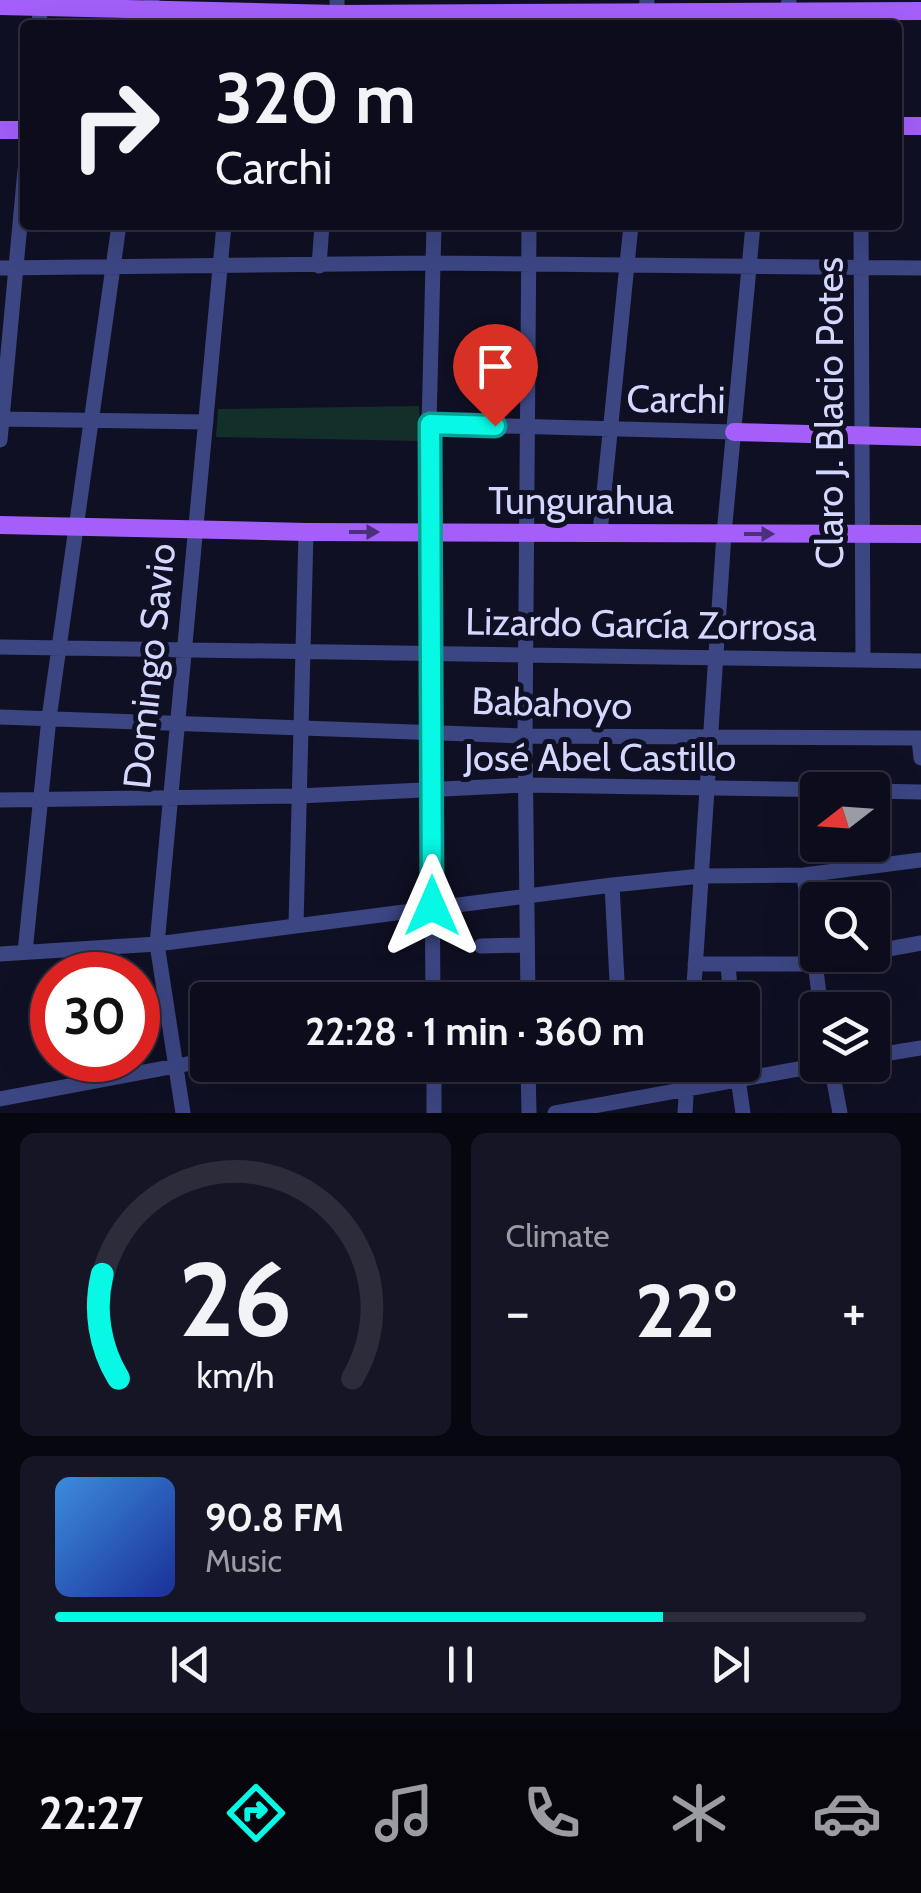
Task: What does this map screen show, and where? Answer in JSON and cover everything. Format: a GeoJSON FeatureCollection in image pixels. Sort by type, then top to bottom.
{"type":"FeatureCollection","features":[{"type":"Feature","properties":{"kind":"main road"},"geometry":{"type":"LineString","coordinates":[[0,6],[40,12]]}},
{"type":"Feature","properties":{"kind":"main road"},"geometry":{"type":"LineString","coordinates":[[786,16],[921,10]]}},
{"type":"Feature","properties":{"kind":"main road"},"geometry":{"type":"LineString","coordinates":[[0,16],[40,12],[245,19],[337,16],[455,20],[491,12],[921,20]]}},
{"type":"Feature","properties":{"kind":"main road","name":"Carchi"},"geometry":{"type":"LineString","coordinates":[[734,432],[921,437]]}},
{"type":"Feature","properties":{"kind":"main road","name":"Tungurahua"},"geometry":{"type":"LineString","coordinates":[[0,526],[306,532],[921,534]]}},
{"type":"Feature","properties":{"kind":"street"},"geometry":{"type":"LineString","coordinates":[[0,440],[7,269],[20,198]]}},
{"type":"Feature","properties":{"kind":"street"},"geometry":{"type":"LineString","coordinates":[[26,952],[48,718],[118,230]]}},
{"type":"Feature","properties":{"kind":"street","name":"Domingo Savio"},"geometry":{"type":"LineString","coordinates":[[183,1113],[156,944],[224,230]]}},
{"type":"Feature","properties":{"kind":"street"},"geometry":{"type":"LineString","coordinates":[[319,266],[322,230]]}},
{"type":"Feature","properties":{"kind":"street"},"geometry":{"type":"LineString","coordinates":[[433,982],[430,424],[434,230]]}},
{"type":"Feature","properties":{"kind":"street"},"geometry":{"type":"LineString","coordinates":[[528,982],[524,736],[529,230]]}},
{"type":"Feature","properties":{"kind":"street"},"geometry":{"type":"LineString","coordinates":[[600,532],[632,230]]}},
{"type":"Feature","properties":{"kind":"street"},"geometry":{"type":"LineString","coordinates":[[694,982],[724,534],[752,230]]}},
{"type":"Feature","properties":{"kind":"street","name":"Claro J. Blacio Potes"},"geometry":{"type":"LineString","coordinates":[[861,230],[863,660]]}},
{"type":"Feature","properties":{"kind":"street"},"geometry":{"type":"LineString","coordinates":[[7,269],[431,263],[921,268]]}},
{"type":"Feature","properties":{"kind":"street"},"geometry":{"type":"LineString","coordinates":[[1,419],[206,422]]}},
{"type":"Feature","properties":{"kind":"street","name":"Carchi"},"geometry":{"type":"LineString","coordinates":[[430,424],[734,432]]}},
{"type":"Feature","properties":{"kind":"street"},"geometry":{"type":"LineString","coordinates":[[296,925],[306,532]]}},
{"type":"Feature","properties":{"kind":"street","name":"Lizardo García Zorrosa"},"geometry":{"type":"LineString","coordinates":[[0,647],[921,661]]}},
{"type":"Feature","properties":{"kind":"street","name":"Babahoyo"},"geometry":{"type":"LineString","coordinates":[[0,716],[524,736],[710,740],[920,738]]}},
{"type":"Feature","properties":{"kind":"street"},"geometry":{"type":"LineString","coordinates":[[920,738],[921,758]]}},
{"type":"Feature","properties":{"kind":"street","name":"José Abel Castillo"},"geometry":{"type":"LineString","coordinates":[[0,800],[167,800],[525,785],[800,789]]}},
{"type":"Feature","properties":{"kind":"street"},"geometry":{"type":"LineString","coordinates":[[890,791],[921,792]]}},
{"type":"Feature","properties":{"kind":"street"},"geometry":{"type":"LineString","coordinates":[[0,954],[156,944],[612,885],[701,876],[804,875],[921,860]]}},
{"type":"Feature","properties":{"kind":"street"},"geometry":{"type":"LineString","coordinates":[[804,875],[805,882]]}},
{"type":"Feature","properties":{"kind":"street"},"geometry":{"type":"LineString","coordinates":[[612,885],[617,982]]}},
{"type":"Feature","properties":{"kind":"street"},"geometry":{"type":"LineString","coordinates":[[890,948],[921,942]]}},
{"type":"Feature","properties":{"kind":"street"},"geometry":{"type":"LineString","coordinates":[[481,946],[527,945]]}},
{"type":"Feature","properties":{"kind":"street"},"geometry":{"type":"LineString","coordinates":[[695,964],[800,964]]}},
{"type":"Feature","properties":{"kind":"street"},"geometry":{"type":"LineString","coordinates":[[728,965],[729,982]]}},
{"type":"Feature","properties":{"kind":"street"},"geometry":{"type":"LineString","coordinates":[[890,1053],[921,1048]]}},
{"type":"Feature","properties":{"kind":"street"},"geometry":{"type":"LineString","coordinates":[[0,1099],[190,1063]]}},
{"type":"Feature","properties":{"kind":"street"},"geometry":{"type":"LineString","coordinates":[[760,1071],[800,1067]]}},
{"type":"Feature","properties":{"kind":"street"},"geometry":{"type":"LineString","coordinates":[[434,1082],[434,1113]]}},
{"type":"Feature","properties":{"kind":"street"},"geometry":{"type":"LineString","coordinates":[[528,1082],[529,1113]]}},
{"type":"Feature","properties":{"kind":"street"},"geometry":{"type":"LineString","coordinates":[[686,1113],[687,1082]]}},
{"type":"Feature","properties":{"kind":"street"},"geometry":{"type":"LineString","coordinates":[[554,1113],[686,1090],[710,1082]]}},
{"type":"Feature","properties":{"kind":"street"},"geometry":{"type":"LineString","coordinates":[[738,1082],[743,1113]]}},
{"type":"Feature","properties":{"kind":"street"},"geometry":{"type":"LineString","coordinates":[[834,1082],[840,1113]]}},
{"type":"Feature","properties":{"kind":"green space"},"geometry":{"type":"Polygon","coordinates":[[[419,406],[421,441],[216,437],[218,409],[419,406]]]}},
{"type":"Feature","properties":{"kind":"route"},"geometry":{"type":"LineString","coordinates":[[432,906],[430,424],[495,426]]}}]}
